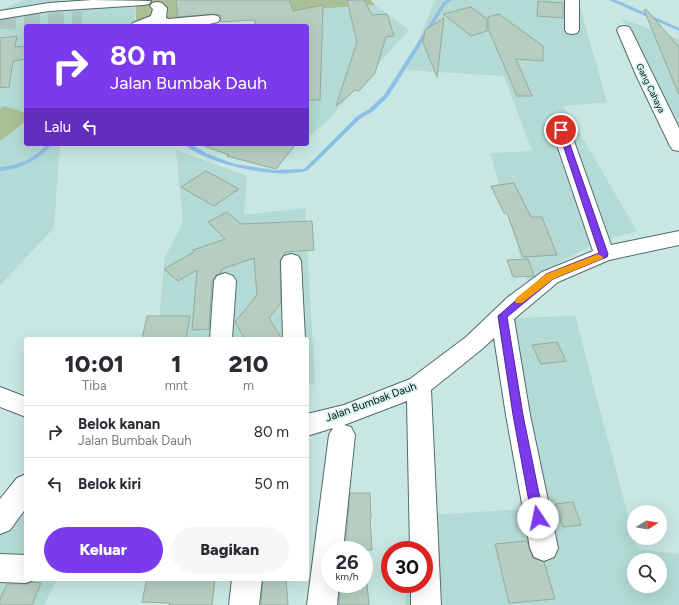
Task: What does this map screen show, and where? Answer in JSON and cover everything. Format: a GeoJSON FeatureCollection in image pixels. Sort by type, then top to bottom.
{"type":"FeatureCollection","features":[{"type":"Feature","properties":{"kind":"street"},"geometry":{"type":"LineString","coordinates":[[572,0],[572,30]]}},
{"type":"Feature","properties":{"kind":"street"},"geometry":{"type":"LineString","coordinates":[[0,15],[49,7],[142,11],[165,24],[213,19]]}},
{"type":"Feature","properties":{"kind":"street"},"geometry":{"type":"LineString","coordinates":[[82,19],[160,8],[158,19]]}},
{"type":"Feature","properties":{"kind":"street","name":"Gang Cahaya"},"geometry":{"type":"LineString","coordinates":[[624,30],[644,75],[679,146]]}},
{"type":"Feature","properties":{"kind":"street"},"geometry":{"type":"LineString","coordinates":[[561,130],[604,254]]}},
{"type":"Feature","properties":{"kind":"street","name":"Jalan Bumbak Dauh"},"geometry":{"type":"LineString","coordinates":[[309,424],[347,414],[419,386],[474,343],[502,316],[550,277],[604,254],[679,238]]}},
{"type":"Feature","properties":{"kind":"street"},"geometry":{"type":"LineString","coordinates":[[291,261],[294,337]]}},
{"type":"Feature","properties":{"kind":"street"},"geometry":{"type":"LineString","coordinates":[[221,337],[225,281]]}},
{"type":"Feature","properties":{"kind":"street"},"geometry":{"type":"LineString","coordinates":[[502,316],[518,415],[544,548]]}},
{"type":"Feature","properties":{"kind":"street"},"geometry":{"type":"LineString","coordinates":[[419,386],[426,605]]}},
{"type":"Feature","properties":{"kind":"street"},"geometry":{"type":"LineString","coordinates":[[0,397],[24,406]]}},
{"type":"Feature","properties":{"kind":"street"},"geometry":{"type":"LineString","coordinates":[[322,605],[342,435]]}},
{"type":"Feature","properties":{"kind":"street"},"geometry":{"type":"LineString","coordinates":[[0,521],[24,489]]}},
{"type":"Feature","properties":{"kind":"street"},"geometry":{"type":"LineString","coordinates":[[0,568],[24,569]]}},
{"type":"Feature","properties":{"kind":"street"},"geometry":{"type":"LineString","coordinates":[[244,605],[247,581]]}},
{"type":"Feature","properties":{"kind":"shaded area"},"geometry":{"type":"Polygon","coordinates":[[[24,0],[136,0],[135,24],[24,24],[24,146],[60,146],[54,228],[0,285],[0,10],[24,0]]]}},
{"type":"Feature","properties":{"kind":"shaded area"},"geometry":{"type":"Polygon","coordinates":[[[578,0],[607,102],[564,106],[637,231],[600,241],[558,263],[529,286],[490,153],[532,151],[504,76],[406,70],[435,1],[578,0]]]}},
{"type":"Feature","properties":{"kind":"shaded area"},"geometry":{"type":"Polygon","coordinates":[[[375,5],[409,30],[327,121],[309,136],[309,24],[302,24],[271,12],[375,5]]]}},
{"type":"Feature","properties":{"kind":"shaded area"},"geometry":{"type":"Polygon","coordinates":[[[622,19],[679,39],[679,126],[622,19]]]}},
{"type":"Feature","properties":{"kind":"shaded area"},"geometry":{"type":"Polygon","coordinates":[[[176,150],[247,176],[244,215],[305,208],[315,384],[309,385],[309,337],[157,337],[165,257],[183,223],[176,150]]]}},
{"type":"Feature","properties":{"kind":"shaded area"},"geometry":{"type":"Polygon","coordinates":[[[575,316],[627,512],[627,545],[637,545],[638,549],[679,554],[679,605],[405,605],[406,593],[433,593],[433,541],[411,541],[412,516],[545,508],[512,318],[575,316]]]}},
{"type":"Feature","properties":{"kind":"shaded area"},"geometry":{"type":"Polygon","coordinates":[[[24,506],[24,581],[56,581],[44,605],[0,605],[0,512],[24,506]]]}},
{"type":"Feature","properties":{"kind":"green space"},"geometry":{"type":"Polygon","coordinates":[[[136,0],[371,0],[375,5],[136,21],[136,0]]]}},
{"type":"Feature","properties":{"kind":"green space"},"geometry":{"type":"Polygon","coordinates":[[[4,106],[24,112],[24,123],[0,141],[0,109],[4,106]]]}},
{"type":"Feature","properties":{"kind":"building"},"geometry":{"type":"Polygon","coordinates":[[[176,0],[289,0],[293,11],[323,5],[320,100],[309,100],[309,24],[255,24],[255,20],[221,22],[220,15],[213,14],[178,17],[176,0]]]}},
{"type":"Feature","properties":{"kind":"building"},"geometry":{"type":"Polygon","coordinates":[[[347,0],[364,0],[372,15],[387,14],[394,36],[386,37],[375,73],[359,91],[355,90],[336,106],[357,42],[347,0]]]}},
{"type":"Feature","properties":{"kind":"building"},"geometry":{"type":"Polygon","coordinates":[[[538,1],[563,3],[563,18],[537,16],[538,1]]]}},
{"type":"Feature","properties":{"kind":"building"},"geometry":{"type":"Polygon","coordinates":[[[471,7],[487,19],[487,31],[471,36],[443,14],[471,7]]]}},
{"type":"Feature","properties":{"kind":"building"},"geometry":{"type":"Polygon","coordinates":[[[646,9],[679,47],[679,95],[644,10],[646,9]]]}},
{"type":"Feature","properties":{"kind":"building"},"geometry":{"type":"Polygon","coordinates":[[[499,14],[543,46],[543,61],[516,59],[532,96],[517,96],[488,28],[488,17],[499,14]]]}},
{"type":"Feature","properties":{"kind":"building"},"geometry":{"type":"Polygon","coordinates":[[[444,18],[437,77],[423,42],[425,30],[444,18]]]}},
{"type":"Feature","properties":{"kind":"building"},"geometry":{"type":"Polygon","coordinates":[[[17,36],[15,47],[24,46],[24,59],[13,61],[9,88],[0,87],[0,38],[17,36]]]}},
{"type":"Feature","properties":{"kind":"building"},"geometry":{"type":"Polygon","coordinates":[[[204,146],[294,146],[276,169],[227,156],[229,155],[204,146]]]}},
{"type":"Feature","properties":{"kind":"building"},"geometry":{"type":"Polygon","coordinates":[[[206,171],[239,189],[214,206],[181,187],[206,171]]]}},
{"type":"Feature","properties":{"kind":"building"},"geometry":{"type":"Polygon","coordinates":[[[514,183],[531,217],[542,217],[557,255],[523,257],[507,213],[504,213],[491,186],[514,183]]]}},
{"type":"Feature","properties":{"kind":"building"},"geometry":{"type":"Polygon","coordinates":[[[227,212],[241,224],[312,221],[314,250],[285,252],[280,261],[281,303],[269,318],[281,337],[244,337],[235,322],[257,295],[254,258],[222,269],[221,273],[216,275],[212,281],[209,329],[192,330],[197,270],[178,281],[164,269],[194,252],[193,250],[225,239],[208,222],[227,212]]]}},
{"type":"Feature","properties":{"kind":"building"},"geometry":{"type":"Polygon","coordinates":[[[528,259],[534,276],[513,277],[507,260],[528,259]]]}},
{"type":"Feature","properties":{"kind":"building"},"geometry":{"type":"Polygon","coordinates":[[[147,316],[190,316],[186,337],[142,337],[147,316]]]}},
{"type":"Feature","properties":{"kind":"building"},"geometry":{"type":"Polygon","coordinates":[[[557,342],[566,361],[541,364],[532,345],[557,342]]]}},
{"type":"Feature","properties":{"kind":"building"},"geometry":{"type":"Polygon","coordinates":[[[350,493],[370,493],[371,541],[346,541],[350,493]]]}},
{"type":"Feature","properties":{"kind":"building"},"geometry":{"type":"Polygon","coordinates":[[[573,502],[581,525],[563,527],[555,504],[573,502]]]}},
{"type":"Feature","properties":{"kind":"building"},"geometry":{"type":"Polygon","coordinates":[[[527,541],[533,558],[544,562],[555,599],[509,603],[495,544],[527,541]]]}},
{"type":"Feature","properties":{"kind":"building"},"geometry":{"type":"Polygon","coordinates":[[[147,581],[215,581],[212,605],[169,605],[170,603],[142,602],[147,581]]]}},
{"type":"Feature","properties":{"kind":"building"},"geometry":{"type":"Polygon","coordinates":[[[263,581],[286,581],[288,605],[261,605],[263,581]]]}},
{"type":"Feature","properties":{"kind":"building"},"geometry":{"type":"Polygon","coordinates":[[[34,582],[41,583],[32,605],[0,605],[0,599],[7,584],[26,584],[34,582]]]}},
{"type":"Feature","properties":{"kind":"building"},"geometry":{"type":"Polygon","coordinates":[[[340,593],[368,593],[369,605],[339,605],[340,593]]]}},
{"type":"Feature","properties":{"kind":"waterway"},"geometry":{"type":"LineString","coordinates":[[190,146],[204,154],[233,165],[274,172],[305,170],[359,117],[370,111],[386,96],[445,3],[450,0]]}},
{"type":"Feature","properties":{"kind":"waterway"},"geometry":{"type":"LineString","coordinates":[[611,0],[679,30]]}},
{"type":"Feature","properties":{"kind":"waterway"},"geometry":{"type":"LineString","coordinates":[[0,169],[20,165],[34,158],[48,146]]}},
{"type":"Feature","properties":{"kind":"tunnel"},"geometry":{"type":"LineString","coordinates":[[0,21],[33,22],[82,19]]}},
{"type":"Feature","properties":{"kind":"slow traffic"},"geometry":{"type":"LineString","coordinates":[[519,301],[550,277],[598,257]]}},
{"type":"Feature","properties":{"kind":"route"},"geometry":{"type":"LineString","coordinates":[[538,518],[518,415],[502,316],[516,303],[550,277],[604,254],[561,130]]}}]}
